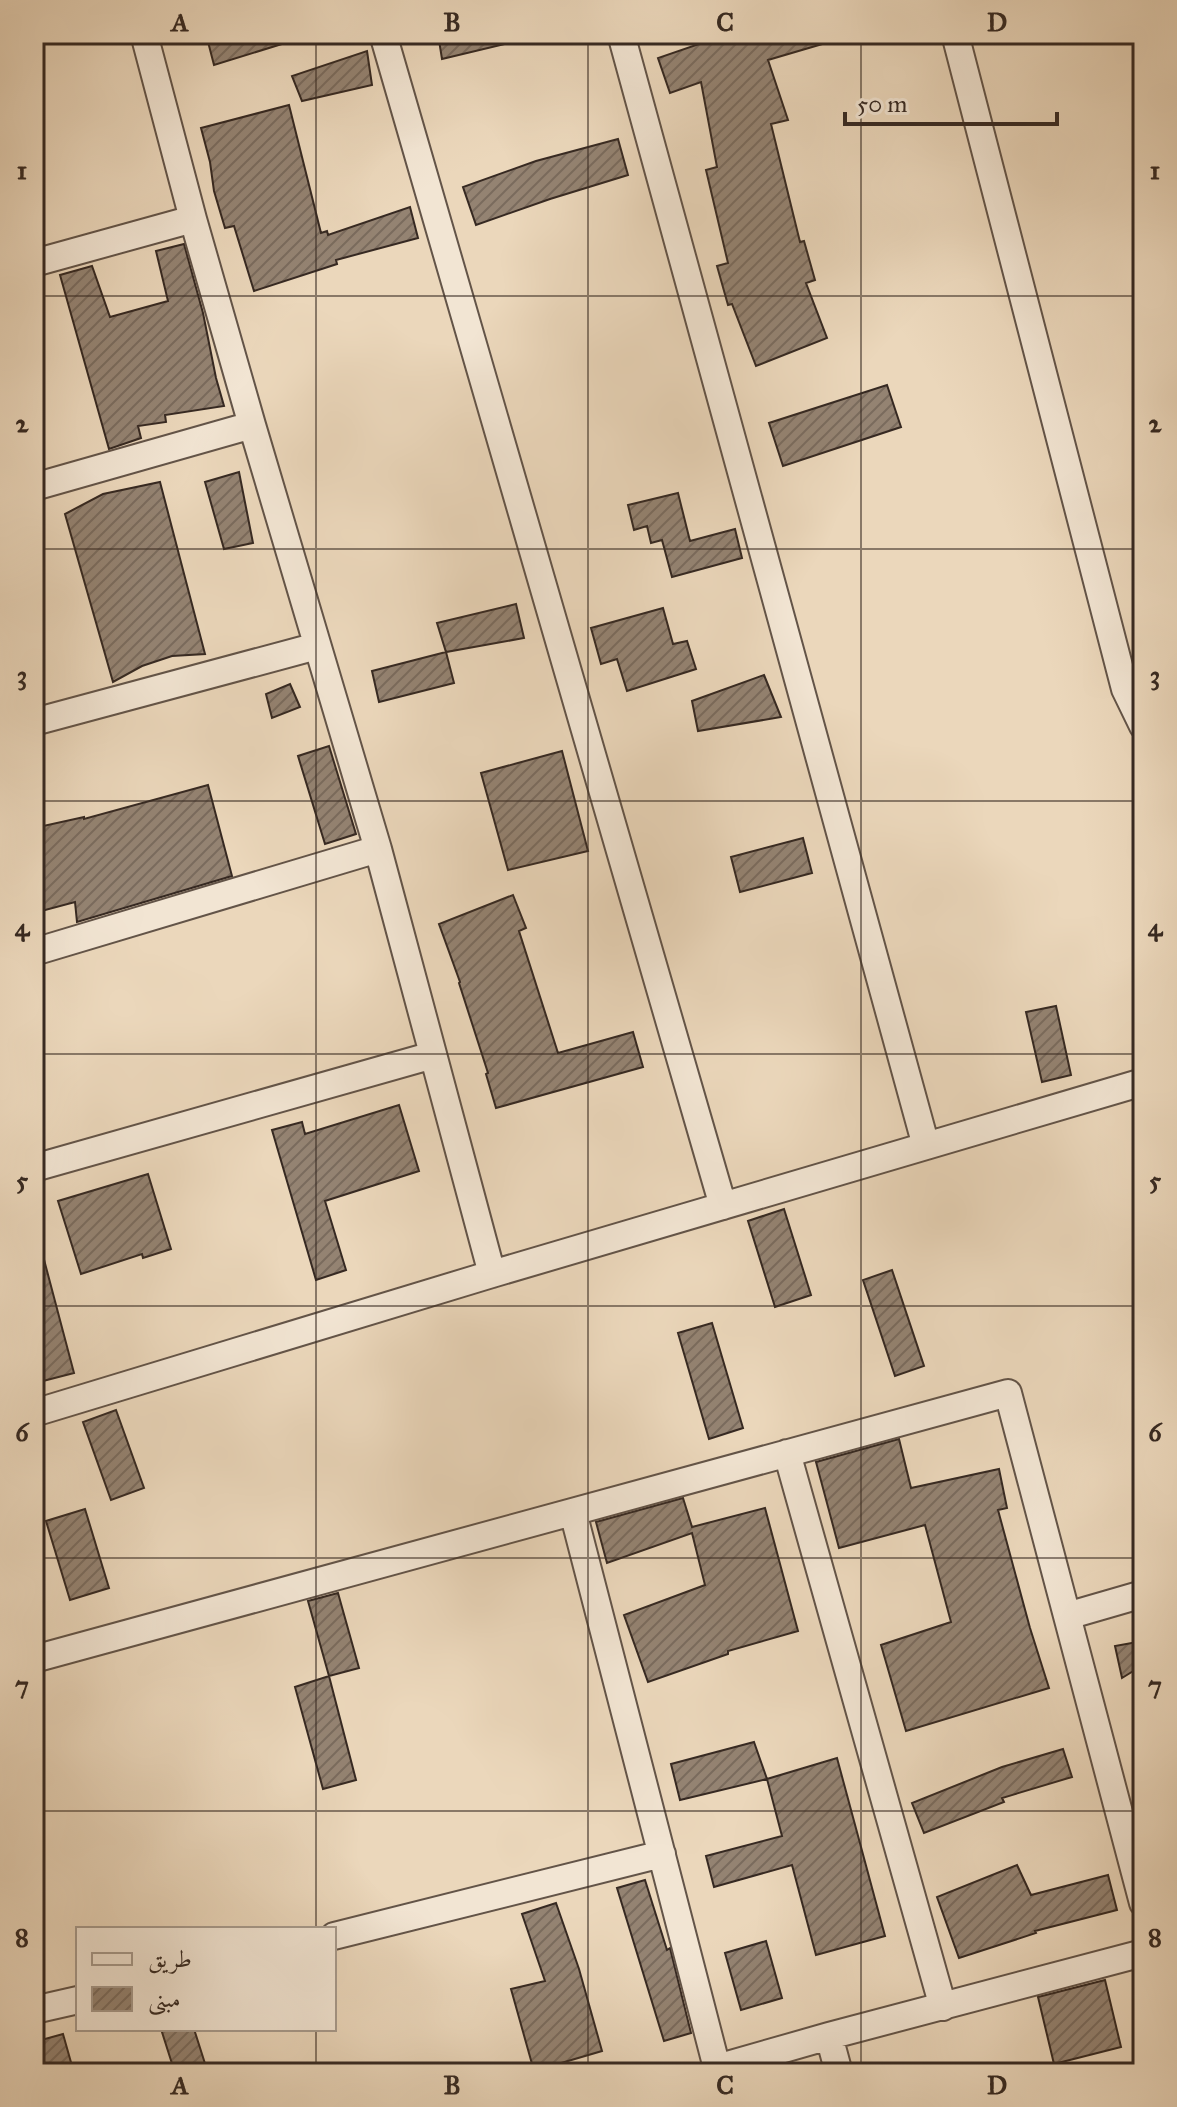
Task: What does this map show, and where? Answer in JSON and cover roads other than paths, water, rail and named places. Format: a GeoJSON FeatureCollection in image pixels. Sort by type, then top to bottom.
{"type":"FeatureCollection","features":[{"type":"Feature","properties":{"kind":"street"},"geometry":{"type":"LineString","coordinates":[[144,34],[252,425],[378,849],[492,1274]]}},
{"type":"Feature","properties":{"kind":"street"},"geometry":{"type":"LineString","coordinates":[[383,34],[723,1206]]}},
{"type":"Feature","properties":{"kind":"street"},"geometry":{"type":"LineString","coordinates":[[621,34],[926,1146]]}},
{"type":"Feature","properties":{"kind":"street"},"geometry":{"type":"LineString","coordinates":[[955,34],[1125,689],[1143,726]]}},
{"type":"Feature","properties":{"kind":"street"},"geometry":{"type":"LineString","coordinates":[[34,263],[193,219]]}},
{"type":"Feature","properties":{"kind":"street"},"geometry":{"type":"LineString","coordinates":[[34,487],[252,425]]}},
{"type":"Feature","properties":{"kind":"street"},"geometry":{"type":"LineString","coordinates":[[34,722],[317,646]]}},
{"type":"Feature","properties":{"kind":"street"},"geometry":{"type":"LineString","coordinates":[[34,952],[378,849]]}},
{"type":"Feature","properties":{"kind":"street"},"geometry":{"type":"LineString","coordinates":[[34,1168],[433,1055]]}},
{"type":"Feature","properties":{"kind":"street"},"geometry":{"type":"LineString","coordinates":[[34,1413],[1143,1082]]}},
{"type":"Feature","properties":{"kind":"street"},"geometry":{"type":"LineString","coordinates":[[34,1659],[1008,1393],[1143,1903]]}},
{"type":"Feature","properties":{"kind":"street"},"geometry":{"type":"LineString","coordinates":[[787,1453],[943,2007]]}},
{"type":"Feature","properties":{"kind":"street"},"geometry":{"type":"LineString","coordinates":[[573,1512],[717,2068],[1143,1953]]}},
{"type":"Feature","properties":{"kind":"street"},"geometry":{"type":"LineString","coordinates":[[1067,1616],[1143,1594]]}},
{"type":"Feature","properties":{"kind":"street"},"geometry":{"type":"LineString","coordinates":[[336,1936],[662,1854]]}},
{"type":"Feature","properties":{"kind":"street"},"geometry":{"type":"LineString","coordinates":[[34,2010],[76,2000]]}},
{"type":"Feature","properties":{"kind":"street"},"geometry":{"type":"LineString","coordinates":[[829,2036],[839,2073]]}}]}
